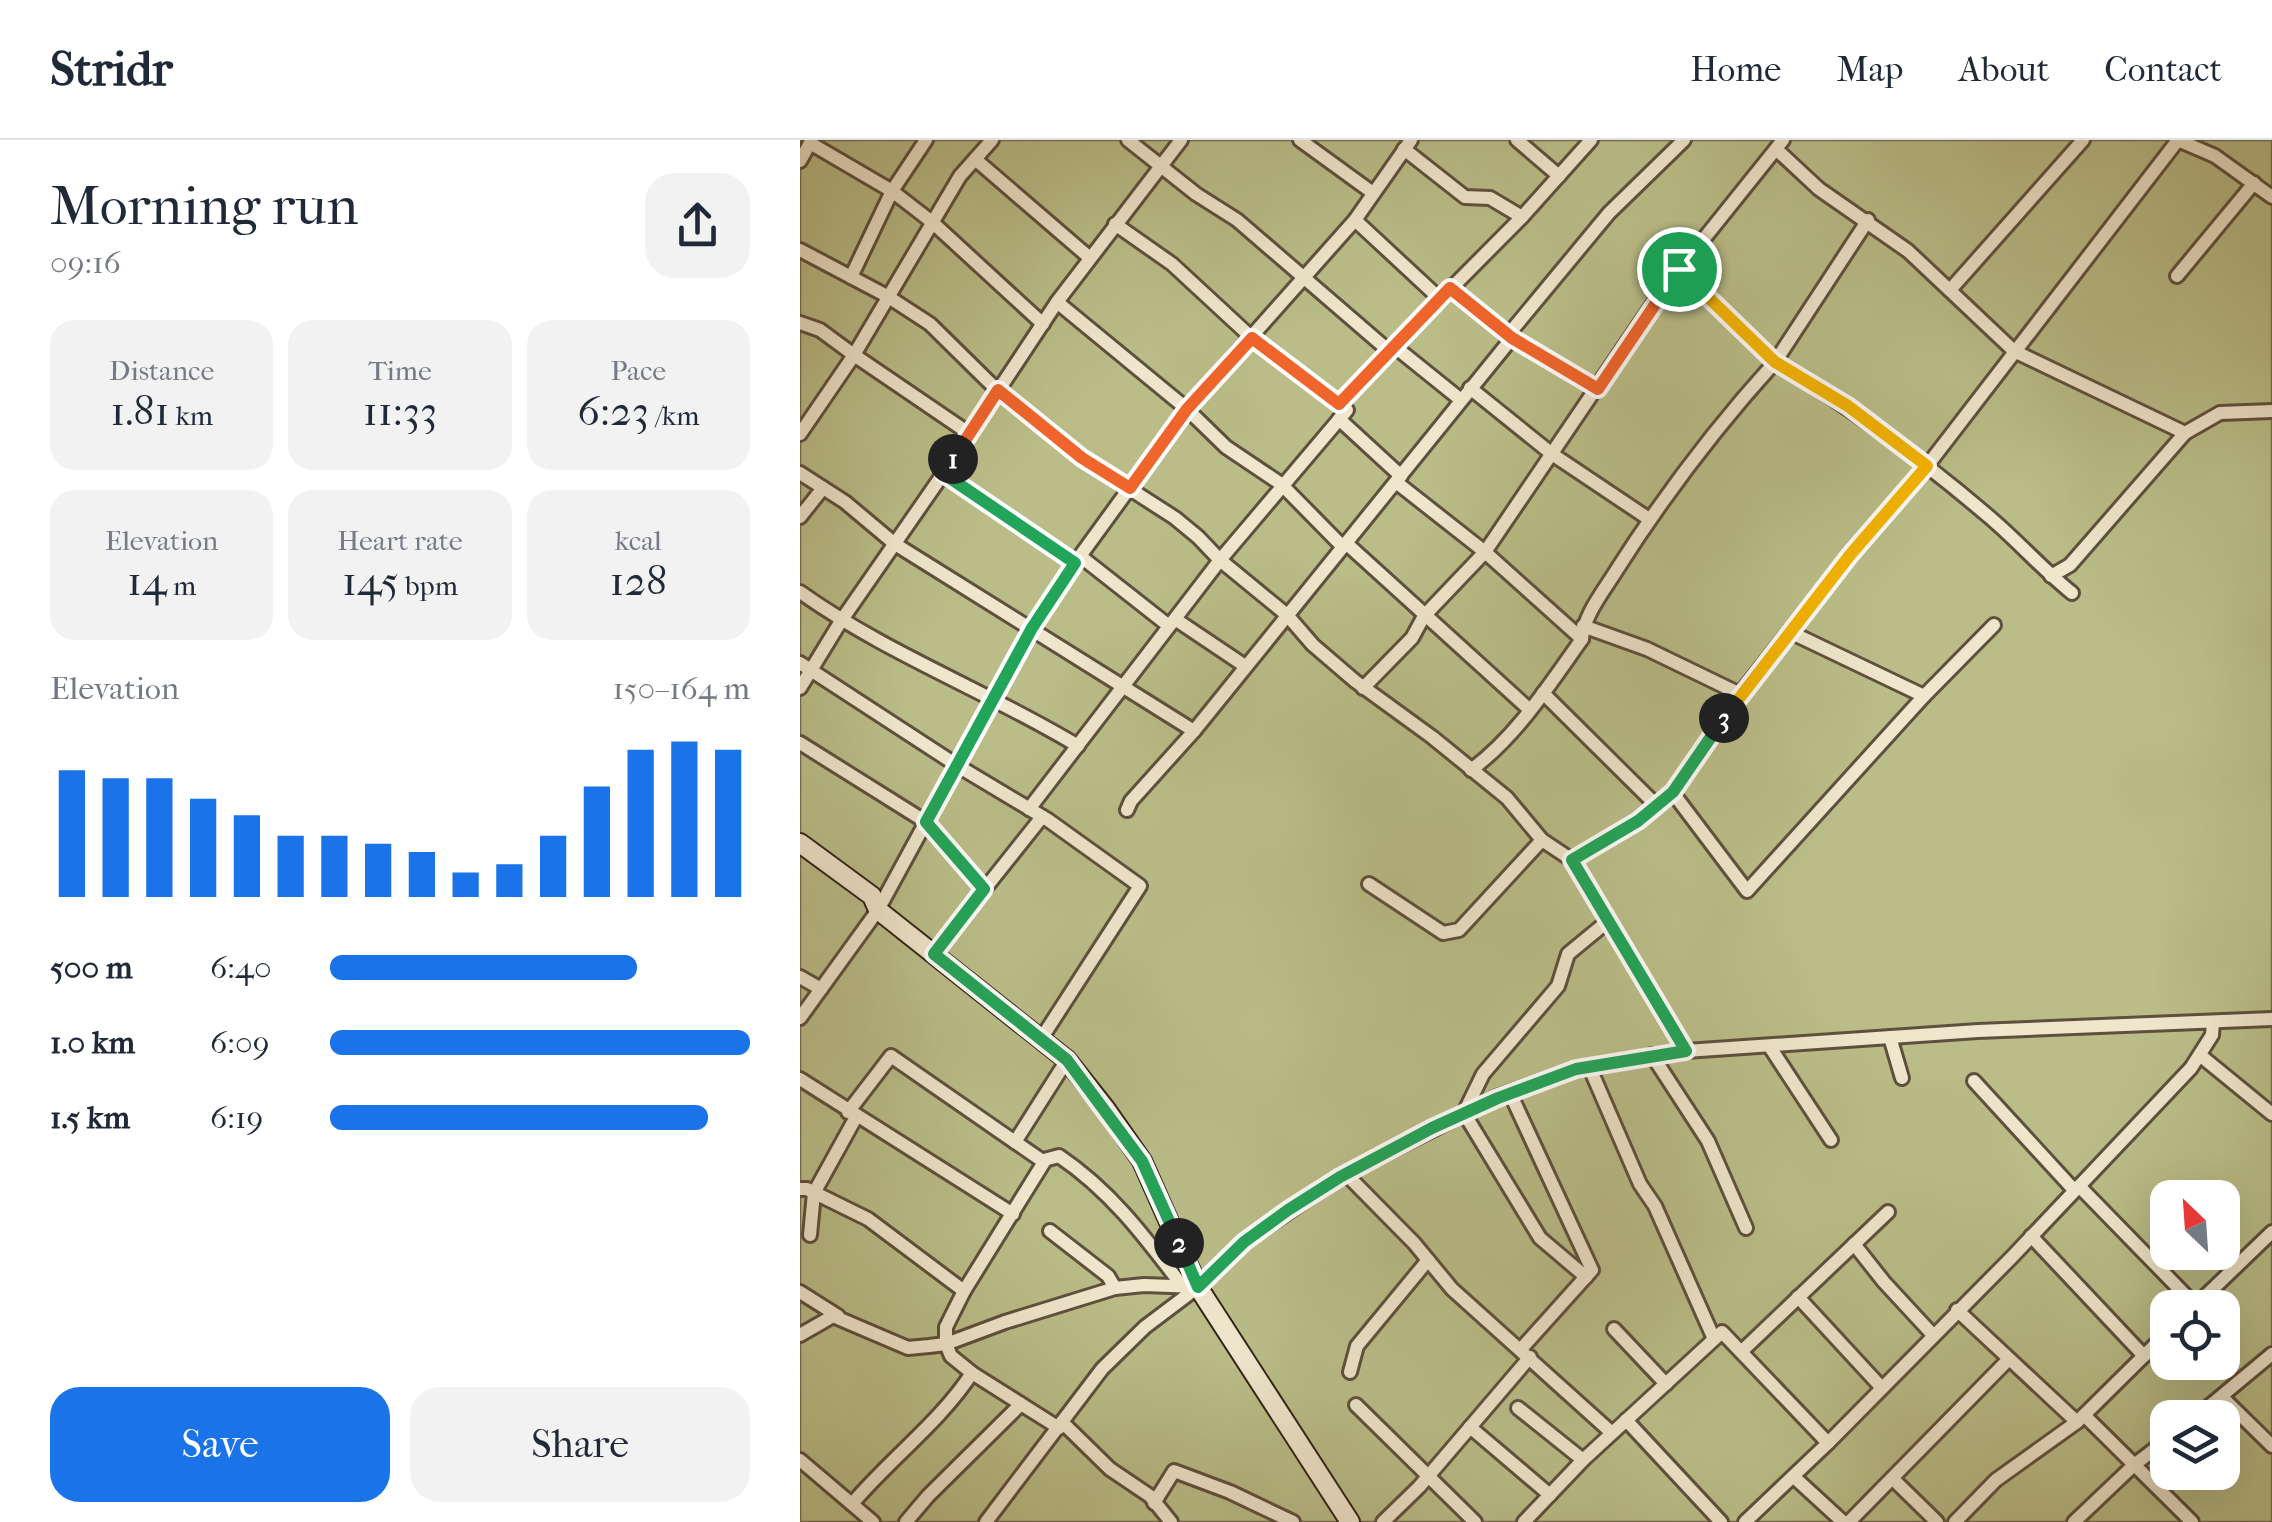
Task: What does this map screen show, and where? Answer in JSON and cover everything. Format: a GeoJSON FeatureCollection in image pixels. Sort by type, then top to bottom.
{"type":"FeatureCollection","features":[{"type":"Feature","properties":{"kind":"street"},"geometry":{"type":"LineString","coordinates":[[851,277],[892,191],[926,140]]}},
{"type":"Feature","properties":{"kind":"street"},"geometry":{"type":"LineString","coordinates":[[800,434],[854,354],[960,176],[992,140]]}},
{"type":"Feature","properties":{"kind":"street"},"geometry":{"type":"LineString","coordinates":[[1128,140],[1237,220],[1391,348],[1466,394],[1649,519]]}},
{"type":"Feature","properties":{"kind":"street"},"geometry":{"type":"LineString","coordinates":[[800,688],[805,667],[944,474],[1057,302],[1181,140]]}},
{"type":"Feature","properties":{"kind":"street"},"geometry":{"type":"LineString","coordinates":[[1300,140],[1373,194]]}},
{"type":"Feature","properties":{"kind":"street"},"geometry":{"type":"LineString","coordinates":[[1518,140],[1559,176]]}},
{"type":"Feature","properties":{"kind":"street"},"geometry":{"type":"LineString","coordinates":[[1339,404],[1522,218],[1592,140]]}},
{"type":"Feature","properties":{"kind":"street"},"geometry":{"type":"LineString","coordinates":[[1127,810],[1399,479],[1609,213],[1684,140]]}},
{"type":"Feature","properties":{"kind":"street"},"geometry":{"type":"LineString","coordinates":[[1950,290],[2083,140]]}},
{"type":"Feature","properties":{"kind":"street"},"geometry":{"type":"LineString","coordinates":[[1572,860],[1638,821],[1673,792],[1740,694],[1850,555],[1927,466],[2178,140],[2215,156],[2272,197]]}},
{"type":"Feature","properties":{"kind":"street"},"geometry":{"type":"LineString","coordinates":[[800,160],[811,142],[892,191],[932,222],[1043,324]]}},
{"type":"Feature","properties":{"kind":"street"},"geometry":{"type":"LineString","coordinates":[[800,1018],[878,910],[1032,628],[1078,559],[1187,409],[1356,220],[1408,145],[1465,197],[1490,198],[1522,218]]}},
{"type":"Feature","properties":{"kind":"street"},"geometry":{"type":"LineString","coordinates":[[1364,688],[1412,638],[1424,616],[1485,552],[1679,269],[1780,145],[1819,190],[1908,251],[2014,352],[2185,433]]}},
{"type":"Feature","properties":{"kind":"street"},"geometry":{"type":"LineString","coordinates":[[975,159],[1090,258]]}},
{"type":"Feature","properties":{"kind":"street"},"geometry":{"type":"LineString","coordinates":[[2177,276],[2254,183]]}},
{"type":"Feature","properties":{"kind":"street"},"geometry":{"type":"LineString","coordinates":[[1356,220],[1445,293],[1598,389]]}},
{"type":"Feature","properties":{"kind":"street"},"geometry":{"type":"LineString","coordinates":[[1471,770],[1488,758],[1543,693],[1649,519],[1743,397],[1775,362],[1868,220]]}},
{"type":"Feature","properties":{"kind":"street"},"geometry":{"type":"LineString","coordinates":[[1029,809],[1220,560],[1347,410],[1252,338],[1172,264],[1115,224]]}},
{"type":"Feature","properties":{"kind":"street"},"geometry":{"type":"LineString","coordinates":[[800,250],[887,296],[930,324],[998,390],[1082,458],[1174,518],[1287,615],[1313,645],[1506,798],[1542,840],[1572,860],[1686,1051]]}},
{"type":"Feature","properties":{"kind":"street"},"geometry":{"type":"LineString","coordinates":[[1679,269],[1775,362],[1848,406],[1927,466],[1992,518],[2072,593]]}},
{"type":"Feature","properties":{"kind":"street"},"geometry":{"type":"LineString","coordinates":[[1057,302],[1187,409],[1226,447],[1281,484],[1530,710]]}},
{"type":"Feature","properties":{"kind":"street"},"geometry":{"type":"LineString","coordinates":[[800,323],[820,330],[970,434]]}},
{"type":"Feature","properties":{"kind":"street"},"geometry":{"type":"LineString","coordinates":[[2051,576],[2070,565],[2185,433],[2220,413],[2271,413]]}},
{"type":"Feature","properties":{"kind":"street"},"geometry":{"type":"LineString","coordinates":[[1339,419],[1399,479],[1583,633],[1647,649],[1740,694]]}},
{"type":"Feature","properties":{"kind":"street"},"geometry":{"type":"LineString","coordinates":[[800,473],[895,544],[1194,732]]}},
{"type":"Feature","properties":{"kind":"street"},"geometry":{"type":"LineString","coordinates":[[944,474],[1244,666]]}},
{"type":"Feature","properties":{"kind":"street"},"geometry":{"type":"LineString","coordinates":[[800,517],[824,488]]}},
{"type":"Feature","properties":{"kind":"street"},"geometry":{"type":"LineString","coordinates":[[800,592],[841,621],[1034,719],[1078,746]]}},
{"type":"Feature","properties":{"kind":"street"},"geometry":{"type":"LineString","coordinates":[[1673,792],[1747,892],[1994,624]]}},
{"type":"Feature","properties":{"kind":"street"},"geometry":{"type":"LineString","coordinates":[[1790,632],[1924,696]]}},
{"type":"Feature","properties":{"kind":"street"},"geometry":{"type":"LineString","coordinates":[[805,667],[1042,816],[1140,886],[1041,1038]]}},
{"type":"Feature","properties":{"kind":"street"},"geometry":{"type":"LineString","coordinates":[[1543,693],[1657,806]]}},
{"type":"Feature","properties":{"kind":"street"},"geometry":{"type":"LineString","coordinates":[[800,743],[926,822],[984,889]]}},
{"type":"Feature","properties":{"kind":"street"},"geometry":{"type":"LineString","coordinates":[[934,954],[1042,816]]}},
{"type":"Feature","properties":{"kind":"street"},"geometry":{"type":"LineString","coordinates":[[1369,884],[1443,932],[1459,930],[1542,840]]}},
{"type":"Feature","properties":{"kind":"street"},"geometry":{"type":"LineString","coordinates":[[800,843],[872,896],[878,910],[1067,1060],[1142,1161],[1190,1287]]}},
{"type":"Feature","properties":{"kind":"street"},"geometry":{"type":"LineString","coordinates":[[1464,1113],[1483,1074],[1558,986],[1568,954],[1608,921]]}},
{"type":"Feature","properties":{"kind":"street"},"geometry":{"type":"LineString","coordinates":[[800,977],[821,990]]}},
{"type":"Feature","properties":{"kind":"street"},"geometry":{"type":"LineString","coordinates":[[993,1519],[1102,1369],[1145,1326],[1244,1242],[1346,1174],[1510,1093],[1590,1066],[1686,1051],[1994,1030],[2272,1019]]}},
{"type":"Feature","properties":{"kind":"street"},"geometry":{"type":"LineString","coordinates":[[1745,1522],[1828,1444],[2201,1056],[2212,1035],[2213,1022]]}},
{"type":"Feature","properties":{"kind":"street"},"geometry":{"type":"LineString","coordinates":[[1890,1037],[1902,1078]]}},
{"type":"Feature","properties":{"kind":"street"},"geometry":{"type":"LineString","coordinates":[[1770,1048],[1830,1140]]}},
{"type":"Feature","properties":{"kind":"street"},"geometry":{"type":"LineString","coordinates":[[1652,1055],[1708,1141],[1746,1228]]}},
{"type":"Feature","properties":{"kind":"street"},"geometry":{"type":"LineString","coordinates":[[810,1235],[807,1191],[891,1056],[1044,1160]]}},
{"type":"Feature","properties":{"kind":"street"},"geometry":{"type":"LineString","coordinates":[[2201,1056],[2272,1114]]}},
{"type":"Feature","properties":{"kind":"street"},"geometry":{"type":"LineString","coordinates":[[1015,1142],[1067,1060]]}},
{"type":"Feature","properties":{"kind":"street"},"geometry":{"type":"LineString","coordinates":[[1590,1066],[1640,1184],[1662,1223],[1714,1340]]}},
{"type":"Feature","properties":{"kind":"street"},"geometry":{"type":"LineString","coordinates":[[800,1079],[1013,1214]]}},
{"type":"Feature","properties":{"kind":"street"},"geometry":{"type":"LineString","coordinates":[[1974,1081],[2178,1290]]}},
{"type":"Feature","properties":{"kind":"street"},"geometry":{"type":"LineString","coordinates":[[1383,1522],[1470,1427],[1592,1270],[1510,1093]]}},
{"type":"Feature","properties":{"kind":"street"},"geometry":{"type":"LineString","coordinates":[[1464,1113],[1534,1230],[1586,1277]]}},
{"type":"Feature","properties":{"kind":"street"},"geometry":{"type":"LineString","coordinates":[[1171,1522],[1150,1496],[1060,1425],[972,1374],[951,1356],[946,1344],[946,1328],[964,1291],[1044,1160],[1059,1156],[1095,1180],[1190,1287],[1350,1522]]}},
{"type":"Feature","properties":{"kind":"street"},"geometry":{"type":"LineString","coordinates":[[1346,1174],[1452,1289],[1612,1433]]}},
{"type":"Feature","properties":{"kind":"street"},"geometry":{"type":"LineString","coordinates":[[807,1191],[868,1219],[964,1291]]}},
{"type":"Feature","properties":{"kind":"street"},"geometry":{"type":"LineString","coordinates":[[1742,1351],[1888,1212]]}},
{"type":"Feature","properties":{"kind":"street"},"geometry":{"type":"LineString","coordinates":[[1050,1231],[1108,1276],[1115,1288]]}},
{"type":"Feature","properties":{"kind":"street"},"geometry":{"type":"LineString","coordinates":[[2211,1290],[2272,1232]]}},
{"type":"Feature","properties":{"kind":"street"},"geometry":{"type":"LineString","coordinates":[[2031,1236],[2144,1356]]}},
{"type":"Feature","properties":{"kind":"street"},"geometry":{"type":"LineString","coordinates":[[1854,1244],[1933,1335]]}},
{"type":"Feature","properties":{"kind":"street"},"geometry":{"type":"LineString","coordinates":[[1350,1372],[1357,1346],[1428,1260]]}},
{"type":"Feature","properties":{"kind":"street"},"geometry":{"type":"LineString","coordinates":[[800,1292],[840,1318],[908,1348],[946,1344],[1115,1288],[1190,1287]]}},
{"type":"Feature","properties":{"kind":"street"},"geometry":{"type":"LineString","coordinates":[[1798,1297],[1882,1388]]}},
{"type":"Feature","properties":{"kind":"street"},"geometry":{"type":"LineString","coordinates":[[1956,1310],[2008,1360],[2134,1465],[2192,1522]]}},
{"type":"Feature","properties":{"kind":"street"},"geometry":{"type":"LineString","coordinates":[[800,1335],[824,1319],[840,1318]]}},
{"type":"Feature","properties":{"kind":"street"},"geometry":{"type":"LineString","coordinates":[[1614,1329],[1666,1384]]}},
{"type":"Feature","properties":{"kind":"street"},"geometry":{"type":"LineString","coordinates":[[1524,1522],[1583,1460],[1722,1332],[1828,1444]]}},
{"type":"Feature","properties":{"kind":"street"},"geometry":{"type":"LineString","coordinates":[[1955,1522],[1996,1480],[2080,1418],[2150,1350]]}},
{"type":"Feature","properties":{"kind":"street"},"geometry":{"type":"LineString","coordinates":[[2218,1400],[2272,1354]]}},
{"type":"Feature","properties":{"kind":"street"},"geometry":{"type":"LineString","coordinates":[[1794,1477],[1846,1522],[2008,1360]]}},
{"type":"Feature","properties":{"kind":"street"},"geometry":{"type":"LineString","coordinates":[[852,1504],[972,1374]]}},
{"type":"Feature","properties":{"kind":"street"},"geometry":{"type":"LineString","coordinates":[[2222,1397],[2272,1446]]}},
{"type":"Feature","properties":{"kind":"street"},"geometry":{"type":"LineString","coordinates":[[906,1522],[1021,1404]]}},
{"type":"Feature","properties":{"kind":"street"},"geometry":{"type":"LineString","coordinates":[[1356,1406],[1475,1522]]}},
{"type":"Feature","properties":{"kind":"street"},"geometry":{"type":"LineString","coordinates":[[1518,1408],[1583,1460]]}},
{"type":"Feature","properties":{"kind":"street"},"geometry":{"type":"LineString","coordinates":[[1626,1420],[1720,1522]]}},
{"type":"Feature","properties":{"kind":"street"},"geometry":{"type":"LineString","coordinates":[[1470,1427],[1550,1495]]}},
{"type":"Feature","properties":{"kind":"street"},"geometry":{"type":"LineString","coordinates":[[2078,1521],[2150,1453]]}},
{"type":"Feature","properties":{"kind":"street"},"geometry":{"type":"LineString","coordinates":[[800,1460],[873,1522]]}},
{"type":"Feature","properties":{"kind":"street"},"geometry":{"type":"LineString","coordinates":[[1154,1503],[1174,1472],[1293,1522]]}},
{"type":"Feature","properties":{"kind":"street"},"geometry":{"type":"LineString","coordinates":[[1893,1479],[1937,1522]]}},
{"type":"Feature","properties":{"kind":"green space"},"geometry":{"type":"Polygon","coordinates":[[[800,140],[2272,140],[2272,1522],[800,1522],[800,140]]]}},
{"type":"Feature","properties":{"kind":"route"},"geometry":{"type":"LineString","coordinates":[[1679,269],[1775,362],[1848,406],[1927,466],[1850,555],[1740,694],[1673,792],[1638,821],[1572,860],[1686,1051],[1576,1069],[1432,1128],[1288,1210],[1244,1242],[1198,1287],[1142,1161],[1067,1060],[934,954],[984,889],[926,822],[1032,628],[1075,563],[944,474],[998,390],[1082,458],[1130,488],[1187,409],[1252,338],[1339,404],[1450,288],[1512,338],[1598,389],[1679,269]]}}]}
